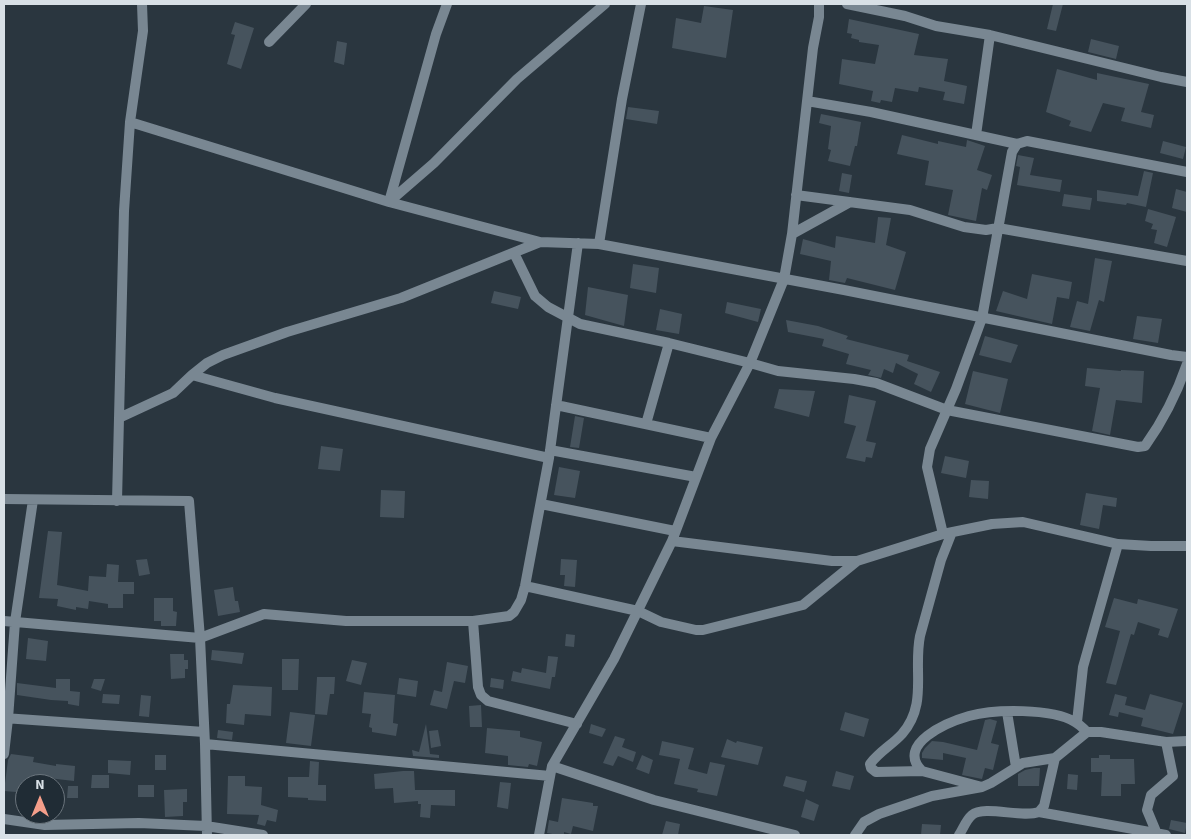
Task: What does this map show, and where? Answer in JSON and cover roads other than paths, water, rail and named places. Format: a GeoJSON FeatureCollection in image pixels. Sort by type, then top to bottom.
{"type":"FeatureCollection","features":[{"type":"Feature","properties":{"kind":"street"},"geometry":{"type":"LineString","coordinates":[[117,501],[124,211],[130,122],[143,31],[142,4]]}},
{"type":"Feature","properties":{"kind":"street"},"geometry":{"type":"LineString","coordinates":[[269,42],[306,4]]}},
{"type":"Feature","properties":{"kind":"street"},"geometry":{"type":"LineString","coordinates":[[389,202],[436,34],[447,4]]}},
{"type":"Feature","properties":{"kind":"street"},"geometry":{"type":"LineString","coordinates":[[389,202],[434,163],[517,80],[605,4]]}},
{"type":"Feature","properties":{"kind":"street"},"geometry":{"type":"LineString","coordinates":[[599,244],[622,99],[642,4]]}},
{"type":"Feature","properties":{"kind":"street"},"geometry":{"type":"LineString","coordinates":[[539,835],[551,771],[614,659],[638,611],[673,536],[711,438],[750,363],[784,279],[792,234],[820,4]]}},
{"type":"Feature","properties":{"kind":"street"},"geometry":{"type":"LineString","coordinates":[[847,4],[905,16],[936,26],[990,35],[1187,82]]}},
{"type":"Feature","properties":{"kind":"street"},"geometry":{"type":"LineString","coordinates":[[976,135],[990,35]]}},
{"type":"Feature","properties":{"kind":"street"},"geometry":{"type":"LineString","coordinates":[[807,101],[871,112],[1017,144],[1027,141],[1187,172]]}},
{"type":"Feature","properties":{"kind":"street"},"geometry":{"type":"LineString","coordinates":[[130,122],[389,202],[540,242],[599,244],[1186,359]]}},
{"type":"Feature","properties":{"kind":"street"},"geometry":{"type":"LineString","coordinates":[[982,787],[922,771],[876,772],[871,768],[870,764],[901,734],[914,716],[918,704],[918,647],[948,533],[927,467],[930,449],[956,389],[982,318],[1012,152],[1017,144]]}},
{"type":"Feature","properties":{"kind":"street"},"geometry":{"type":"LineString","coordinates":[[796,195],[910,210],[964,228],[986,230],[998,228],[1187,261]]}},
{"type":"Feature","properties":{"kind":"street"},"geometry":{"type":"LineString","coordinates":[[792,234],[850,202]]}},
{"type":"Feature","properties":{"kind":"street"},"geometry":{"type":"LineString","coordinates":[[119,418],[173,393],[207,363],[223,355],[287,332],[402,298],[540,242]]}},
{"type":"Feature","properties":{"kind":"street"},"geometry":{"type":"LineString","coordinates":[[4,621],[200,638],[264,614],[346,621],[474,622],[509,616],[514,612],[521,600],[525,586],[541,504],[550,454],[578,243]]}},
{"type":"Feature","properties":{"kind":"street"},"geometry":{"type":"LineString","coordinates":[[514,253],[535,296],[548,307],[580,324],[669,343],[778,372],[876,383],[947,410],[1138,446],[1145,446],[1174,396],[1186,359],[1187,346]]}},
{"type":"Feature","properties":{"kind":"street"},"geometry":{"type":"LineString","coordinates":[[646,424],[669,343]]}},
{"type":"Feature","properties":{"kind":"street"},"geometry":{"type":"LineString","coordinates":[[192,375],[275,398],[550,454],[696,477]]}},
{"type":"Feature","properties":{"kind":"street"},"geometry":{"type":"LineString","coordinates":[[556,405],[711,438]]}},
{"type":"Feature","properties":{"kind":"street"},"geometry":{"type":"LineString","coordinates":[[4,499],[189,501],[200,638],[207,831]]}},
{"type":"Feature","properties":{"kind":"street"},"geometry":{"type":"LineString","coordinates":[[4,754],[15,622],[33,500]]}},
{"type":"Feature","properties":{"kind":"street"},"geometry":{"type":"LineString","coordinates":[[541,504],[673,536],[832,562],[857,562],[948,533],[992,524],[1022,522],[1118,544],[1187,546]]}},
{"type":"Feature","properties":{"kind":"street"},"geometry":{"type":"LineString","coordinates":[[1077,722],[1083,667],[1118,544]]}},
{"type":"Feature","properties":{"kind":"street"},"geometry":{"type":"LineString","coordinates":[[525,586],[638,611],[661,622],[696,630],[712,628],[802,604],[857,562]]}},
{"type":"Feature","properties":{"kind":"street"},"geometry":{"type":"LineString","coordinates":[[474,622],[480,695],[488,701],[577,724]]}},
{"type":"Feature","properties":{"kind":"street"},"geometry":{"type":"LineString","coordinates":[[922,771],[915,764],[914,759],[920,740],[932,732],[968,716],[1007,712],[1035,712],[1063,717],[1077,722],[1086,732]]}},
{"type":"Feature","properties":{"kind":"street"},"geometry":{"type":"LineString","coordinates":[[1007,712],[1016,767]]}},
{"type":"Feature","properties":{"kind":"street"},"geometry":{"type":"LineString","coordinates":[[6,719],[204,732]]}},
{"type":"Feature","properties":{"kind":"street"},"geometry":{"type":"LineString","coordinates":[[855,835],[864,822],[886,811],[932,796],[982,787],[1023,763],[1055,758],[1086,732],[1101,732],[1166,742],[1187,741]]}},
{"type":"Feature","properties":{"kind":"street"},"geometry":{"type":"LineString","coordinates":[[1161,834],[1147,810],[1151,795],[1173,776],[1166,742]]}},
{"type":"Feature","properties":{"kind":"street"},"geometry":{"type":"LineString","coordinates":[[205,744],[551,771],[763,831],[795,835]]}},
{"type":"Feature","properties":{"kind":"street"},"geometry":{"type":"LineString","coordinates":[[1039,812],[1044,806],[1055,758]]}},
{"type":"Feature","properties":{"kind":"street"},"geometry":{"type":"LineString","coordinates":[[959,835],[970,816],[976,812],[1032,814],[1039,812],[1161,834]]}},
{"type":"Feature","properties":{"kind":"street"},"geometry":{"type":"LineString","coordinates":[[4,819],[44,824],[139,823],[263,835]]}}]}
